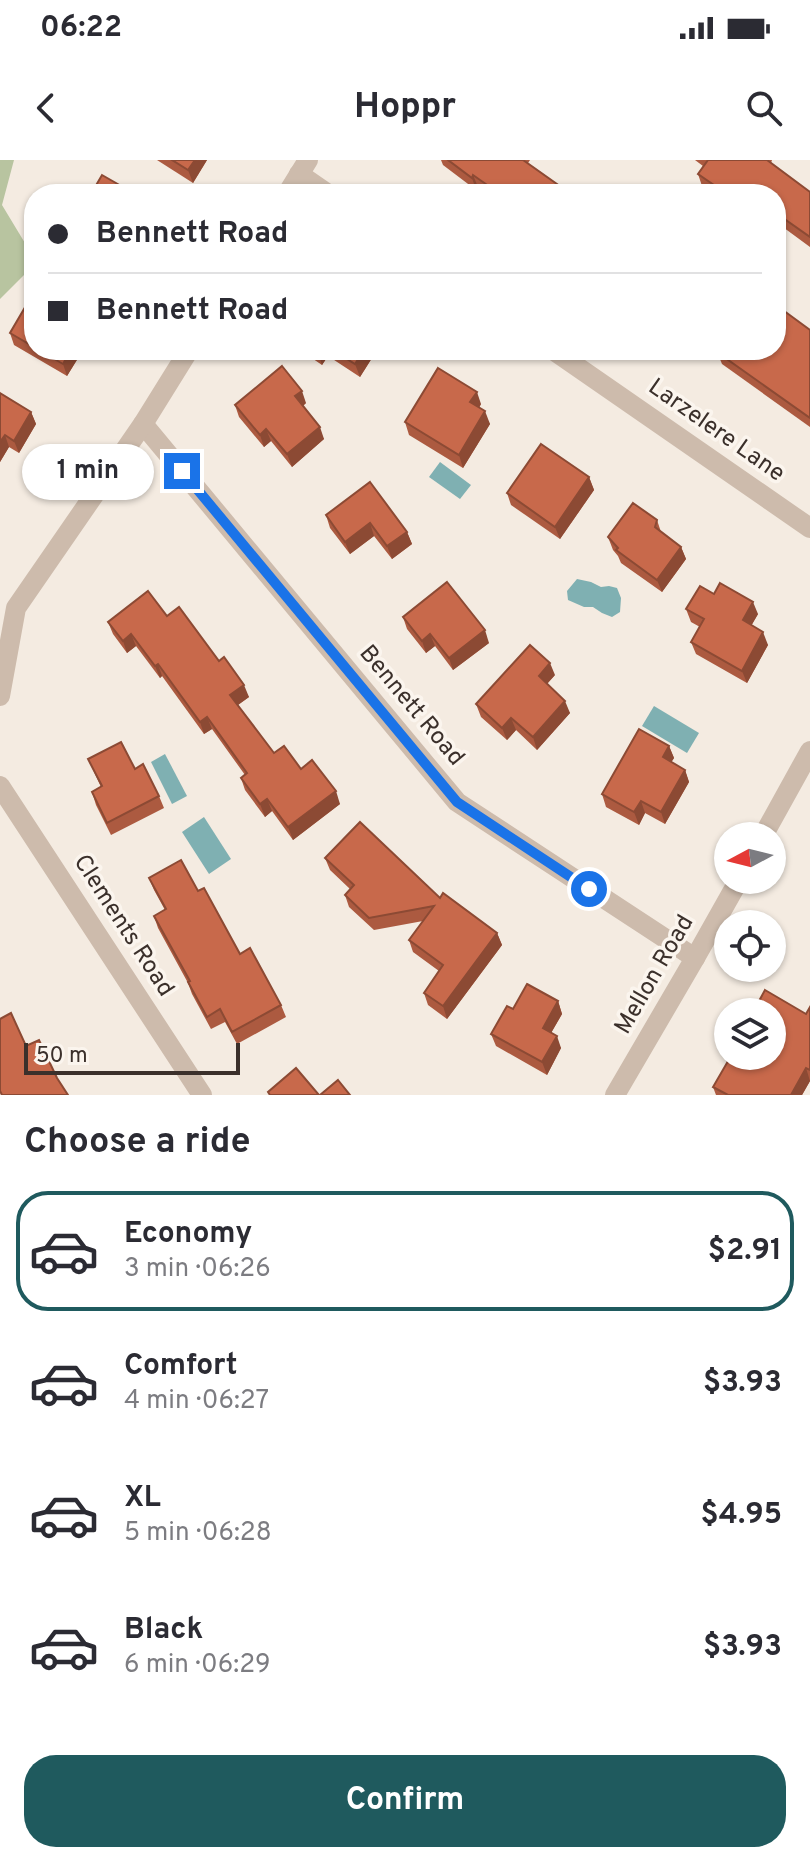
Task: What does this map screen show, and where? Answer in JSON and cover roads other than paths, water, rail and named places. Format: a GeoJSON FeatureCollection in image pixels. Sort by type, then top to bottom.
{"type":"FeatureCollection","features":[{"type":"Feature","properties":{"kind":"street"},"geometry":{"type":"LineString","coordinates":[[293,184],[304,167],[319,184]]}},
{"type":"Feature","properties":{"kind":"street"},"geometry":{"type":"LineString","coordinates":[[0,696],[16,608],[143,424],[183,360]]}},
{"type":"Feature","properties":{"kind":"street","name":"Larzelere Lane"},"geometry":{"type":"LineString","coordinates":[[567,360],[810,528]]}},
{"type":"Feature","properties":{"kind":"street","name":"Bennett Road"},"geometry":{"type":"LineString","coordinates":[[143,424],[457,802],[695,958]]}},
{"type":"Feature","properties":{"kind":"street"},"geometry":{"type":"LineString","coordinates":[[771,822],[810,751]]}},
{"type":"Feature","properties":{"kind":"street","name":"Clements Road"},"geometry":{"type":"LineString","coordinates":[[0,786],[202,1095]]}},
{"type":"Feature","properties":{"kind":"street","name":"Mellon Road"},"geometry":{"type":"LineString","coordinates":[[615,1095],[731,894]]}},
{"type":"Feature","properties":{"kind":"water"},"geometry":{"type":"Polygon","coordinates":[[[440,462],[471,485],[460,499],[429,477],[440,462]]]}},
{"type":"Feature","properties":{"kind":"water"},"geometry":{"type":"Polygon","coordinates":[[[577,579],[601,587],[617,588],[621,598],[620,612],[612,617],[593,607],[584,607],[568,600],[567,591],[577,579]]]}},
{"type":"Feature","properties":{"kind":"water"},"geometry":{"type":"Polygon","coordinates":[[[654,706],[699,733],[687,753],[642,726],[654,706]]]}},
{"type":"Feature","properties":{"kind":"water"},"geometry":{"type":"Polygon","coordinates":[[[165,754],[187,796],[172,804],[151,762],[165,754]]]}},
{"type":"Feature","properties":{"kind":"water"},"geometry":{"type":"Polygon","coordinates":[[[204,817],[231,859],[209,874],[182,832],[204,817]]]}}]}
